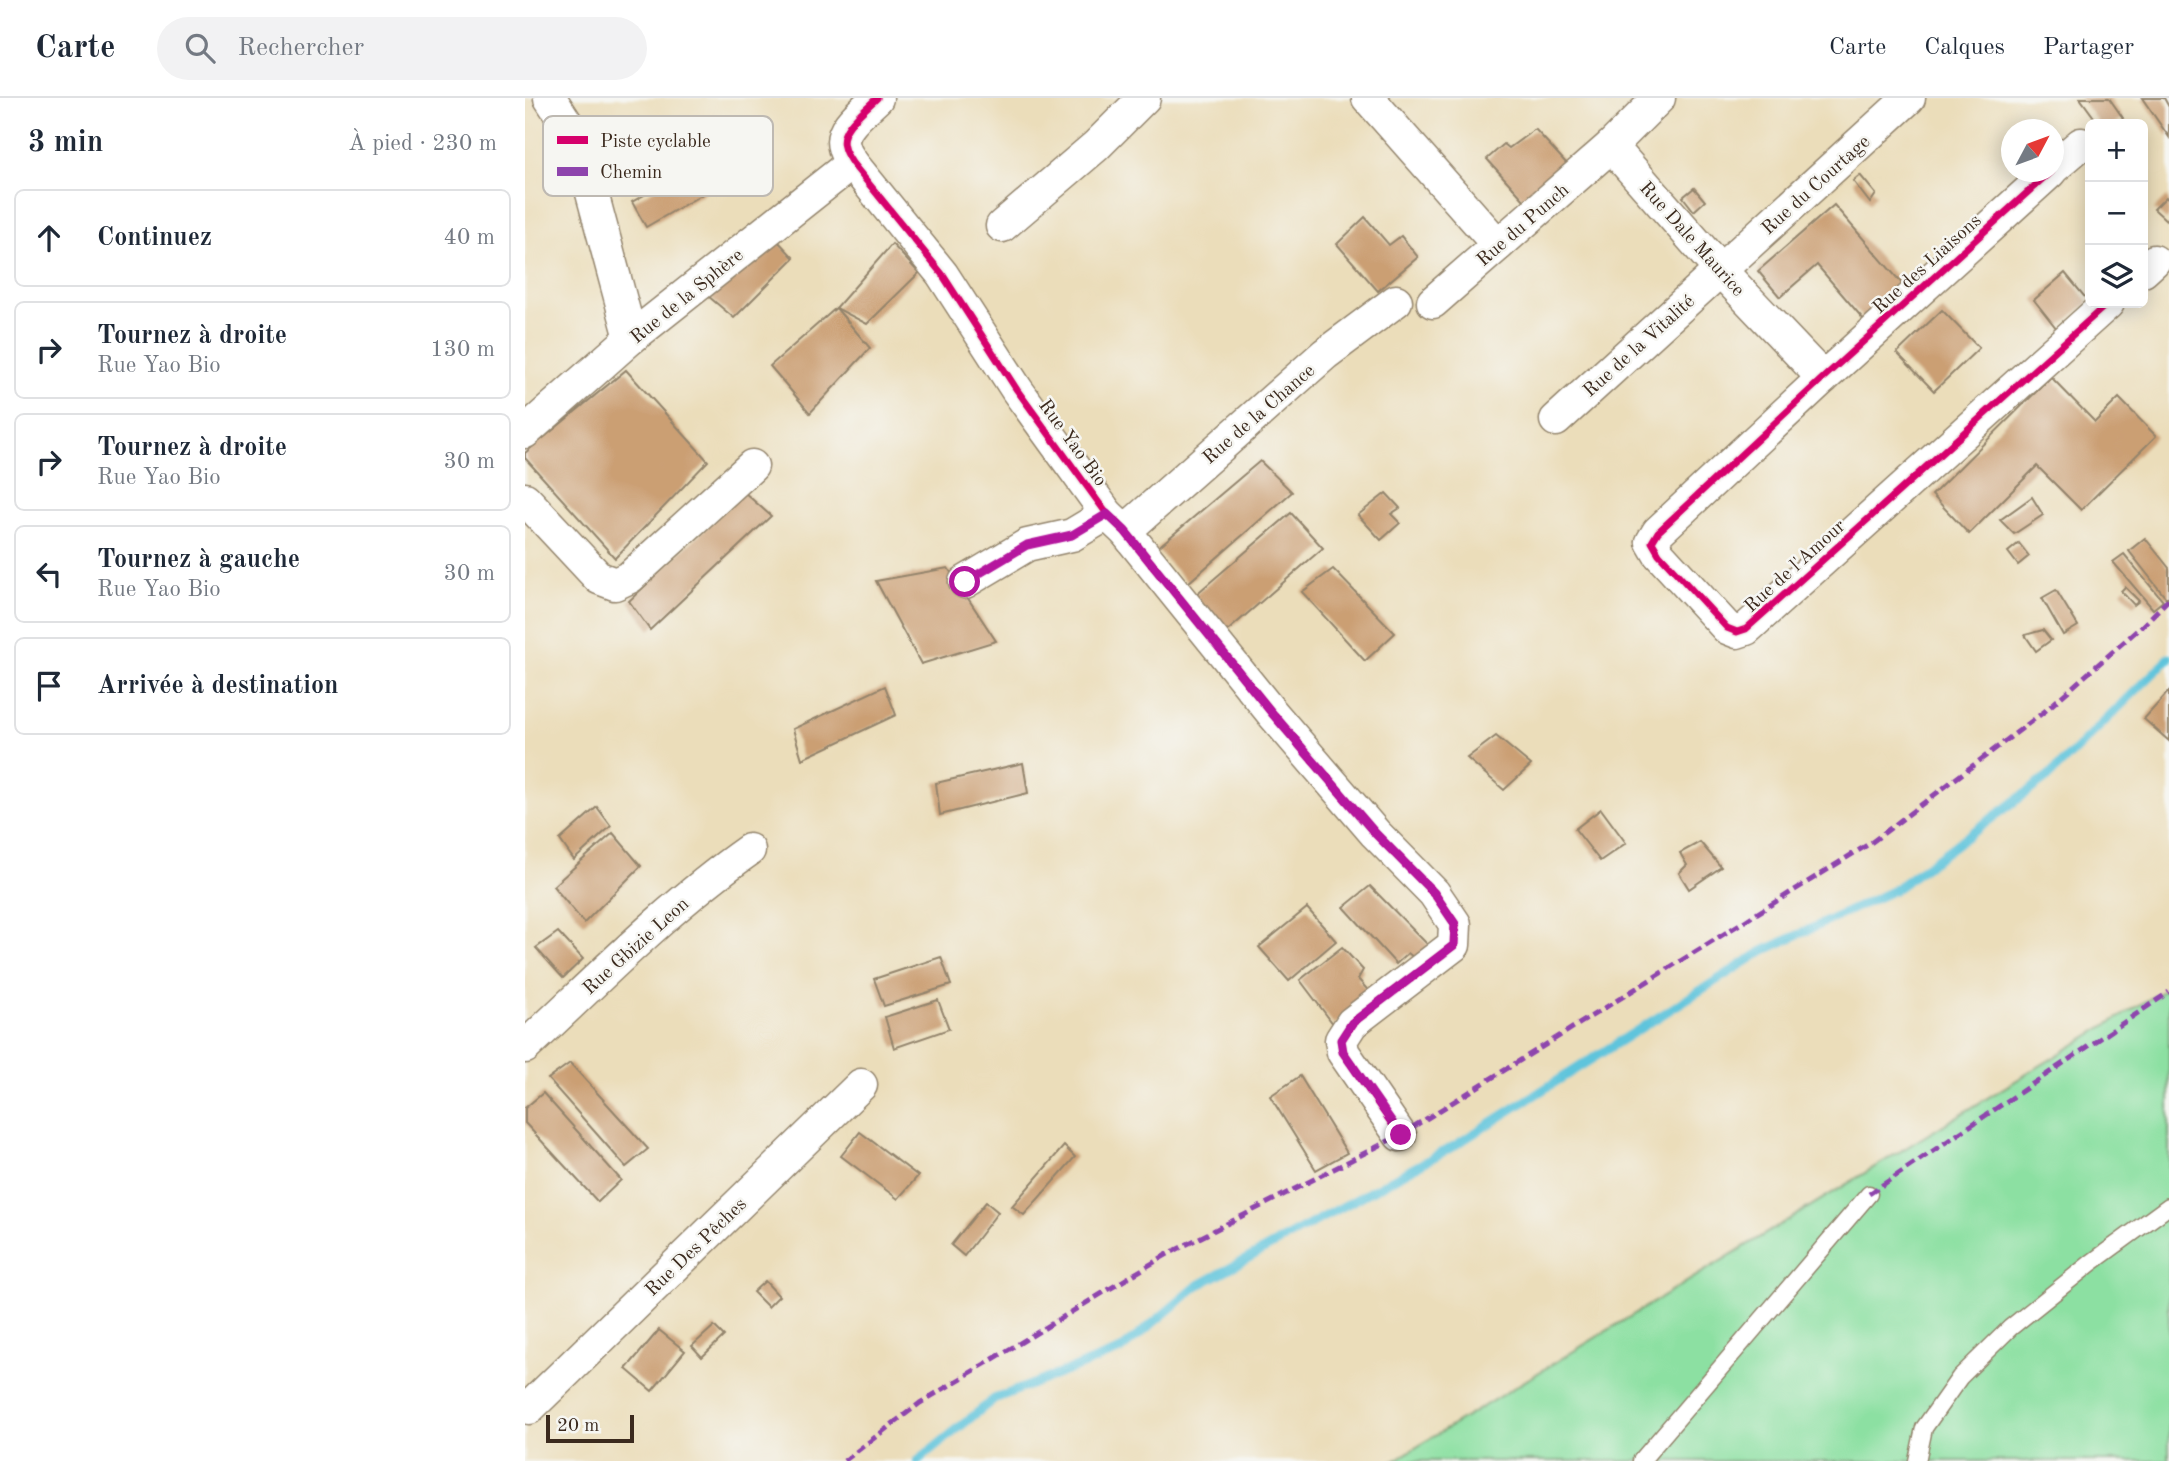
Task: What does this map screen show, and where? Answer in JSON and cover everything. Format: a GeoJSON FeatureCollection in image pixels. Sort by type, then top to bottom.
{"type":"FeatureCollection","features":[{"type":"Feature","properties":{"kind":"street"},"geometry":{"type":"LineString","coordinates":[[550,98],[562,116]]}},
{"type":"Feature","properties":{"kind":"street","name":"Rue Yao Bio"},"geometry":{"type":"LineString","coordinates":[[877,98],[847,128],[843,136],[843,146],[852,163],[941,274],[1017,390],[1116,522],[1272,713],[1375,833],[1434,893],[1455,924],[1454,945],[1352,1023],[1341,1040],[1343,1052],[1401,1135]]}},
{"type":"Feature","properties":{"kind":"street"},"geometry":{"type":"LineString","coordinates":[[1002,226],[1096,146],[1144,98]]}},
{"type":"Feature","properties":{"kind":"street"},"geometry":{"type":"LineString","coordinates":[[1368,98],[1498,245]]}},
{"type":"Feature","properties":{"kind":"street","name":"Rue du Courtage"},"geometry":{"type":"LineString","coordinates":[[1720,270],[1909,98]]}},
{"type":"Feature","properties":{"kind":"street"},"geometry":{"type":"LineString","coordinates":[[1611,146],[1651,100]]}},
{"type":"Feature","properties":{"kind":"street","name":"Rue des Liaisons"},"geometry":{"type":"LineString","coordinates":[[2064,159],[2081,144]]}},
{"type":"Feature","properties":{"kind":"street","name":"Rue du Punch"},"geometry":{"type":"LineString","coordinates":[[1433,302],[1611,146]]}},
{"type":"Feature","properties":{"kind":"street","name":"Rue Dale Maurice"},"geometry":{"type":"LineString","coordinates":[[1611,146],[1720,270],[1823,378]]}},
{"type":"Feature","properties":{"kind":"street","name":"Rue de la Sphère"},"geometry":{"type":"LineString","coordinates":[[525,432],[631,338],[852,163]]}},
{"type":"Feature","properties":{"kind":"street","name":"Rue des Liaisons"},"geometry":{"type":"LineString","coordinates":[[1823,378],[2039,182]]}},
{"type":"Feature","properties":{"kind":"street"},"geometry":{"type":"LineString","coordinates":[[594,196],[631,338]]}},
{"type":"Feature","properties":{"kind":"street","name":"Rue de la Vitalité"},"geometry":{"type":"LineString","coordinates":[[1556,420],[1720,270]]}},
{"type":"Feature","properties":{"kind":"street","name":"Rue de la Chance"},"geometry":{"type":"LineString","coordinates":[[965,582],[1027,545],[1116,522],[1325,354],[1396,301]]}},
{"type":"Feature","properties":{"kind":"street","name":"Rue de l'Amour"},"geometry":{"type":"LineString","coordinates":[[1823,378],[1658,533],[1652,542],[1659,554],[1727,628],[1737,632],[1747,629],[2102,308]]}},
{"type":"Feature","properties":{"kind":"street"},"geometry":{"type":"LineString","coordinates":[[525,499],[599,578],[615,584],[630,577],[752,466]]}},
{"type":"Feature","properties":{"kind":"street","name":"Rue Gbizie Leon"},"geometry":{"type":"LineString","coordinates":[[525,1047],[650,929],[718,871],[749,850]]}},
{"type":"Feature","properties":{"kind":"street","name":"Rue Des Pêches"},"geometry":{"type":"LineString","coordinates":[[526,1407],[861,1085]]}},
{"type":"Feature","properties":{"kind":"lane"},"geometry":{"type":"LineString","coordinates":[[1641,1461],[1869,1194]]}},
{"type":"Feature","properties":{"kind":"lane"},"geometry":{"type":"LineString","coordinates":[[1917,1461],[1924,1428],[1960,1377],[2010,1328],[2091,1263],[2169,1206]]}},
{"type":"Feature","properties":{"kind":"green space"},"geometry":{"type":"Polygon","coordinates":[[[2169,987],[2169,1461],[1394,1461],[2169,987]]]}},
{"type":"Feature","properties":{"kind":"building"},"geometry":{"type":"Polygon","coordinates":[[[2080,98],[2109,98],[2123,118],[2122,119],[2095,119],[2080,98]]]}},
{"type":"Feature","properties":{"kind":"building"},"geometry":{"type":"Polygon","coordinates":[[[2142,98],[2164,98],[2169,107],[2169,137],[2142,98]]]}},
{"type":"Feature","properties":{"kind":"building"},"geometry":{"type":"Polygon","coordinates":[[[1535,129],[1567,164],[1525,201],[1487,159],[1504,144],[1509,148],[1535,129]]]}},
{"type":"Feature","properties":{"kind":"building"},"geometry":{"type":"Polygon","coordinates":[[[1860,175],[1876,194],[1870,203],[1853,181],[1860,175]]]}},
{"type":"Feature","properties":{"kind":"building"},"geometry":{"type":"Polygon","coordinates":[[[1694,188],[1705,201],[1694,211],[1683,197],[1694,188]]]}},
{"type":"Feature","properties":{"kind":"building"},"geometry":{"type":"Polygon","coordinates":[[[643,196],[699,196],[646,227],[632,202],[643,196]]]}},
{"type":"Feature","properties":{"kind":"building"},"geometry":{"type":"Polygon","coordinates":[[[2166,197],[2169,201],[2169,217],[2166,220],[2154,209],[2166,197]]]}},
{"type":"Feature","properties":{"kind":"building"},"geometry":{"type":"Polygon","coordinates":[[[1834,205],[1911,294],[1871,328],[1817,265],[1780,297],[1758,271],[1834,205]]]}},
{"type":"Feature","properties":{"kind":"building"},"geometry":{"type":"Polygon","coordinates":[[[1365,217],[1389,245],[1401,236],[1418,257],[1378,291],[1337,244],[1365,217]]]}},
{"type":"Feature","properties":{"kind":"building"},"geometry":{"type":"Polygon","coordinates":[[[775,238],[794,258],[734,318],[708,296],[775,238]]]}},
{"type":"Feature","properties":{"kind":"building"},"geometry":{"type":"Polygon","coordinates":[[[892,244],[919,273],[867,324],[836,308],[892,244]]]}},
{"type":"Feature","properties":{"kind":"building"},"geometry":{"type":"Polygon","coordinates":[[[2065,273],[2085,297],[2085,305],[2057,329],[2034,300],[2065,273]]]}},
{"type":"Feature","properties":{"kind":"building"},"geometry":{"type":"Polygon","coordinates":[[[836,308],[870,348],[810,413],[770,366],[836,308]]]}},
{"type":"Feature","properties":{"kind":"building"},"geometry":{"type":"Polygon","coordinates":[[[1942,310],[1979,348],[1934,391],[1897,353],[1942,310]]]}},
{"type":"Feature","properties":{"kind":"building"},"geometry":{"type":"Polygon","coordinates":[[[626,370],[708,461],[615,558],[525,458],[525,453],[626,370]]]}},
{"type":"Feature","properties":{"kind":"building"},"geometry":{"type":"Polygon","coordinates":[[[2051,377],[2095,422],[2119,398],[2156,436],[2081,510],[2037,466],[1969,534],[1932,495],[2051,377]]]}},
{"type":"Feature","properties":{"kind":"building"},"geometry":{"type":"Polygon","coordinates":[[[1260,461],[1292,492],[1188,583],[1156,549],[1260,461]]]}},
{"type":"Feature","properties":{"kind":"building"},"geometry":{"type":"Polygon","coordinates":[[[744,492],[771,516],[650,630],[629,601],[744,492]]]}},
{"type":"Feature","properties":{"kind":"building"},"geometry":{"type":"Polygon","coordinates":[[[1386,493],[1400,508],[1391,514],[1400,523],[1381,540],[1358,515],[1386,493]]]}},
{"type":"Feature","properties":{"kind":"building"},"geometry":{"type":"Polygon","coordinates":[[[2032,497],[2043,515],[2014,534],[2000,520],[2032,497]]]}},
{"type":"Feature","properties":{"kind":"building"},"geometry":{"type":"Polygon","coordinates":[[[1291,513],[1323,548],[1225,633],[1194,596],[1291,513]]]}},
{"type":"Feature","properties":{"kind":"building"},"geometry":{"type":"Polygon","coordinates":[[[2145,538],[2169,568],[2169,596],[2166,598],[2129,551],[2145,538]]]}},
{"type":"Feature","properties":{"kind":"building"},"geometry":{"type":"Polygon","coordinates":[[[2019,543],[2029,556],[2018,565],[2008,552],[2019,543]]]}},
{"type":"Feature","properties":{"kind":"building"},"geometry":{"type":"Polygon","coordinates":[[[2124,554],[2163,601],[2153,609],[2113,562],[2124,554]]]}},
{"type":"Feature","properties":{"kind":"building"},"geometry":{"type":"Polygon","coordinates":[[[948,568],[996,641],[921,664],[876,581],[948,568]]]}},
{"type":"Feature","properties":{"kind":"building"},"geometry":{"type":"Polygon","coordinates":[[[1333,569],[1395,633],[1365,661],[1302,592],[1333,569]]]}},
{"type":"Feature","properties":{"kind":"building"},"geometry":{"type":"Polygon","coordinates":[[[2125,587],[2139,601],[2134,605],[2121,591],[2125,587]]]}},
{"type":"Feature","properties":{"kind":"building"},"geometry":{"type":"Polygon","coordinates":[[[2056,590],[2078,626],[2063,635],[2042,598],[2056,590]]]}},
{"type":"Feature","properties":{"kind":"building"},"geometry":{"type":"Polygon","coordinates":[[[2043,630],[2051,640],[2036,651],[2025,635],[2043,630]]]}},
{"type":"Feature","properties":{"kind":"building"},"geometry":{"type":"Polygon","coordinates":[[[885,686],[896,715],[802,759],[793,729],[885,686]]]}},
{"type":"Feature","properties":{"kind":"building"},"geometry":{"type":"Polygon","coordinates":[[[2169,691],[2169,741],[2144,719],[2169,691]]]}},
{"type":"Feature","properties":{"kind":"building"},"geometry":{"type":"Polygon","coordinates":[[[1496,736],[1531,765],[1504,790],[1467,758],[1496,736]]]}},
{"type":"Feature","properties":{"kind":"building"},"geometry":{"type":"Polygon","coordinates":[[[1023,763],[1028,793],[940,815],[936,783],[1023,763]]]}},
{"type":"Feature","properties":{"kind":"building"},"geometry":{"type":"Polygon","coordinates":[[[597,807],[611,826],[574,860],[560,840],[597,807]]]}},
{"type":"Feature","properties":{"kind":"building"},"geometry":{"type":"Polygon","coordinates":[[[1601,809],[1626,843],[1600,861],[1575,829],[1601,809]]]}},
{"type":"Feature","properties":{"kind":"building"},"geometry":{"type":"Polygon","coordinates":[[[613,833],[641,866],[584,923],[553,886],[613,833]]]}},
{"type":"Feature","properties":{"kind":"building"},"geometry":{"type":"Polygon","coordinates":[[[1700,842],[1721,867],[1689,889],[1679,873],[1687,865],[1680,853],[1700,842]]]}},
{"type":"Feature","properties":{"kind":"building"},"geometry":{"type":"Polygon","coordinates":[[[1370,886],[1432,949],[1419,962],[1408,953],[1396,964],[1344,907],[1370,886]]]}},
{"type":"Feature","properties":{"kind":"building"},"geometry":{"type":"Polygon","coordinates":[[[1307,908],[1336,941],[1289,981],[1259,947],[1307,908]]]}},
{"type":"Feature","properties":{"kind":"building"},"geometry":{"type":"Polygon","coordinates":[[[558,932],[583,959],[563,978],[536,948],[558,932]]]}},
{"type":"Feature","properties":{"kind":"building"},"geometry":{"type":"Polygon","coordinates":[[[1342,947],[1363,970],[1358,979],[1373,996],[1334,1025],[1300,980],[1342,947]]]}},
{"type":"Feature","properties":{"kind":"building"},"geometry":{"type":"Polygon","coordinates":[[[941,957],[951,985],[884,1006],[874,979],[941,957]]]}},
{"type":"Feature","properties":{"kind":"building"},"geometry":{"type":"Polygon","coordinates":[[[938,1000],[949,1029],[894,1048],[885,1017],[938,1000]]]}},
{"type":"Feature","properties":{"kind":"building"},"geometry":{"type":"Polygon","coordinates":[[[570,1063],[648,1149],[626,1167],[548,1079],[570,1063]]]}},
{"type":"Feature","properties":{"kind":"building"},"geometry":{"type":"Polygon","coordinates":[[[1300,1076],[1347,1153],[1316,1170],[1270,1096],[1300,1076]]]}},
{"type":"Feature","properties":{"kind":"building"},"geometry":{"type":"Polygon","coordinates":[[[543,1093],[621,1180],[598,1202],[525,1123],[525,1108],[543,1093]]]}},
{"type":"Feature","properties":{"kind":"building"},"geometry":{"type":"Polygon","coordinates":[[[860,1132],[918,1176],[898,1199],[841,1156],[860,1132]]]}},
{"type":"Feature","properties":{"kind":"building"},"geometry":{"type":"Polygon","coordinates":[[[1064,1146],[1075,1157],[1024,1215],[1012,1206],[1064,1146]]]}},
{"type":"Feature","properties":{"kind":"building"},"geometry":{"type":"Polygon","coordinates":[[[986,1202],[998,1212],[964,1256],[951,1245],[986,1202]]]}},
{"type":"Feature","properties":{"kind":"building"},"geometry":{"type":"Polygon","coordinates":[[[765,1281],[779,1296],[768,1307],[753,1292],[765,1281]]]}},
{"type":"Feature","properties":{"kind":"building"},"geometry":{"type":"Polygon","coordinates":[[[714,1326],[724,1336],[702,1357],[692,1346],[714,1326]]]}},
{"type":"Feature","properties":{"kind":"building"},"geometry":{"type":"Polygon","coordinates":[[[659,1330],[685,1351],[652,1391],[626,1369],[659,1330]]]}},
{"type":"Feature","properties":{"kind":"waterway"},"geometry":{"type":"LineString","coordinates":[[918,1461],[994,1399],[1121,1350],[1197,1286],[1454,1146],[1763,951],[1894,890],[2048,777],[2169,658]]}},
{"type":"Feature","properties":{"kind":"marked path"},"geometry":{"type":"LineString","coordinates":[[844,1461],[920,1403],[1166,1255],[1400,1135],[1872,842],[2045,711],[2169,599]]}},
{"type":"Feature","properties":{"kind":"marked path"},"geometry":{"type":"LineString","coordinates":[[1869,1194],[2169,992]]}},
{"type":"Feature","properties":{"kind":"cycle path"},"geometry":{"type":"LineString","coordinates":[[877,98],[854,120],[845,133],[845,149],[852,163],[942,274],[1017,390],[1107,514],[1125,531],[1272,713],[1375,833],[1434,893],[1455,924],[1454,945],[1352,1023],[1341,1040],[1343,1052],[1400,1135]]}},
{"type":"Feature","properties":{"kind":"cycle path"},"geometry":{"type":"LineString","coordinates":[[2039,182],[1823,378],[1658,532],[1652,542],[1659,554],[1727,628],[1737,632],[1746,629],[2102,308]]}},
{"type":"Feature","properties":{"kind":"route"},"geometry":{"type":"LineString","coordinates":[[965,582],[1027,545],[1072,535],[1107,514],[1125,531],[1272,713],[1375,833],[1434,893],[1455,924],[1454,945],[1352,1023],[1341,1040],[1343,1052],[1401,1135]]}}]}
